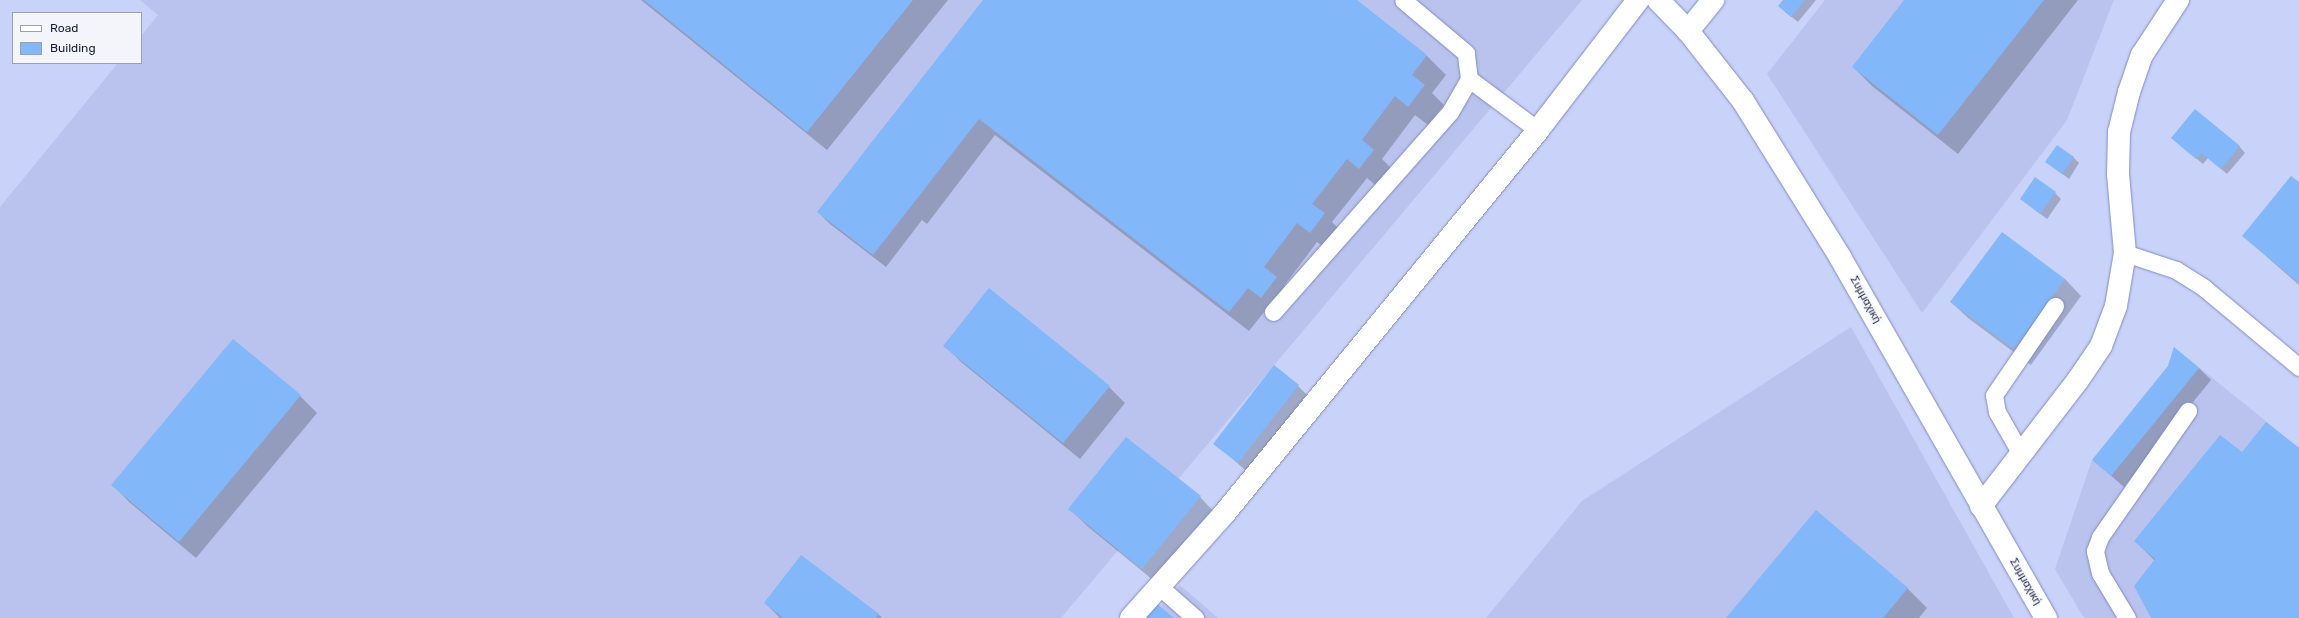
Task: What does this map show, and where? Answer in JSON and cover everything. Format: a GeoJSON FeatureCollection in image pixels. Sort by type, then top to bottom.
{"type":"FeatureCollection","features":[{"type":"Feature","properties":{"kind":"street"},"geometry":{"type":"LineString","coordinates":[[1131,618],[1224,514],[1538,130],[1638,0]]}},
{"type":"Feature","properties":{"kind":"street","name":"Συμμαχική"},"geometry":{"type":"LineString","coordinates":[[1658,0],[1688,31],[1743,101],[1840,257],[2046,618]]}},
{"type":"Feature","properties":{"kind":"street"},"geometry":{"type":"LineString","coordinates":[[1688,31],[1713,0]]}},
{"type":"Feature","properties":{"kind":"street"},"geometry":{"type":"LineString","coordinates":[[1981,506],[2078,380],[2101,346],[2116,306],[2125,252],[2118,174],[2119,132],[2129,92],[2142,55],[2178,0]]}},
{"type":"Feature","properties":{"kind":"lane"},"geometry":{"type":"LineString","coordinates":[[1273,312],[1450,112],[1469,79],[1466,53],[1403,0]]}},
{"type":"Feature","properties":{"kind":"lane"},"geometry":{"type":"LineString","coordinates":[[1469,79],[1538,130]]}},
{"type":"Feature","properties":{"kind":"lane"},"geometry":{"type":"LineString","coordinates":[[2125,252],[2176,270],[2203,287],[2299,367]]}},
{"type":"Feature","properties":{"kind":"lane"},"geometry":{"type":"LineString","coordinates":[[2021,454],[1997,412],[1994,395],[2055,306]]}},
{"type":"Feature","properties":{"kind":"lane"},"geometry":{"type":"LineString","coordinates":[[2127,618],[2100,573],[2095,552],[2100,537],[2188,411]]}},
{"type":"Feature","properties":{"kind":"lane"},"geometry":{"type":"LineString","coordinates":[[1160,587],[1195,618]]}},
{"type":"Feature","properties":{"kind":"shaded area"},"geometry":{"type":"Polygon","coordinates":[[[140,0],[1582,0],[1061,618],[0,618],[0,207],[117,64],[142,64],[142,35],[158,15],[140,0]]]}},
{"type":"Feature","properties":{"kind":"shaded area"},"geometry":{"type":"Polygon","coordinates":[[[1825,0],[2114,0],[2067,120],[1922,313],[1767,74],[1825,0]]]}},
{"type":"Feature","properties":{"kind":"shaded area"},"geometry":{"type":"Polygon","coordinates":[[[1851,327],[2014,618],[1486,618],[1582,501],[1851,327]]]}},
{"type":"Feature","properties":{"kind":"shaded area"},"geometry":{"type":"Polygon","coordinates":[[[2174,347],[2299,448],[2299,618],[2084,618],[2055,569],[2092,460],[2168,366],[2174,347]]]}},
{"type":"Feature","properties":{"kind":"shaded area"},"geometry":{"type":"Polygon","coordinates":[[[1180,585],[1218,618],[1151,618],[1180,585]]]}},
{"type":"Feature","properties":{"kind":"building"},"geometry":{"type":"Polygon","coordinates":[[[644,0],[913,0],[807,132],[644,0]]]}},
{"type":"Feature","properties":{"kind":"building"},"geometry":{"type":"Polygon","coordinates":[[[983,0],[1357,0],[1427,55],[1412,75],[1425,85],[1408,107],[1395,96],[1362,140],[1374,150],[1359,169],[1347,159],[1312,204],[1325,213],[1310,233],[1297,223],[1264,267],[1277,277],[1261,298],[1248,288],[1229,312],[979,119],[873,255],[817,212],[983,0]]]}},
{"type":"Feature","properties":{"kind":"building"},"geometry":{"type":"Polygon","coordinates":[[[1783,0],[1805,0],[1791,17],[1778,6],[1783,0]]]}},
{"type":"Feature","properties":{"kind":"building"},"geometry":{"type":"Polygon","coordinates":[[[1904,0],[2044,0],[1938,135],[1852,67],[1904,0]]]}},
{"type":"Feature","properties":{"kind":"building"},"geometry":{"type":"Polygon","coordinates":[[[2195,109],[2240,146],[2221,169],[2201,153],[2196,159],[2171,138],[2195,109]]]}},
{"type":"Feature","properties":{"kind":"building"},"geometry":{"type":"Polygon","coordinates":[[[2057,145],[2074,157],[2062,174],[2045,162],[2057,145]]]}},
{"type":"Feature","properties":{"kind":"building"},"geometry":{"type":"Polygon","coordinates":[[[2291,176],[2299,182],[2299,283],[2242,236],[2291,176]]]}},
{"type":"Feature","properties":{"kind":"building"},"geometry":{"type":"Polygon","coordinates":[[[2035,177],[2056,192],[2040,214],[2020,199],[2035,177]]]}},
{"type":"Feature","properties":{"kind":"building"},"geometry":{"type":"Polygon","coordinates":[[[2002,232],[2065,279],[2014,349],[1950,302],[2002,232]]]}},
{"type":"Feature","properties":{"kind":"building"},"geometry":{"type":"Polygon","coordinates":[[[989,288],[1110,386],[1063,443],[943,346],[989,288]]]}},
{"type":"Feature","properties":{"kind":"building"},"geometry":{"type":"Polygon","coordinates":[[[233,339],[301,395],[179,542],[111,485],[233,339]]]}},
{"type":"Feature","properties":{"kind":"building"},"geometry":{"type":"Polygon","coordinates":[[[2174,347],[2199,368],[2111,476],[2092,460],[2168,366],[2174,347]]]}},
{"type":"Feature","properties":{"kind":"building"},"geometry":{"type":"Polygon","coordinates":[[[1274,365],[1299,385],[1238,463],[1213,444],[1274,365]]]}},
{"type":"Feature","properties":{"kind":"building"},"geometry":{"type":"Polygon","coordinates":[[[2266,422],[2299,448],[2299,618],[2151,618],[2134,586],[2155,559],[2134,541],[2220,435],[2242,452],[2266,422]]]}},
{"type":"Feature","properties":{"kind":"building"},"geometry":{"type":"Polygon","coordinates":[[[1126,437],[1201,496],[1142,569],[1068,509],[1126,437]]]}},
{"type":"Feature","properties":{"kind":"building"},"geometry":{"type":"Polygon","coordinates":[[[1816,510],[1908,588],[1883,618],[1726,618],[1816,510]]]}},
{"type":"Feature","properties":{"kind":"building"},"geometry":{"type":"Polygon","coordinates":[[[801,555],[879,614],[876,618],[783,618],[764,603],[801,555]]]}},
{"type":"Feature","properties":{"kind":"building"},"geometry":{"type":"Polygon","coordinates":[[[1156,603],[1174,618],[1143,618],[1156,603]]]}}]}
